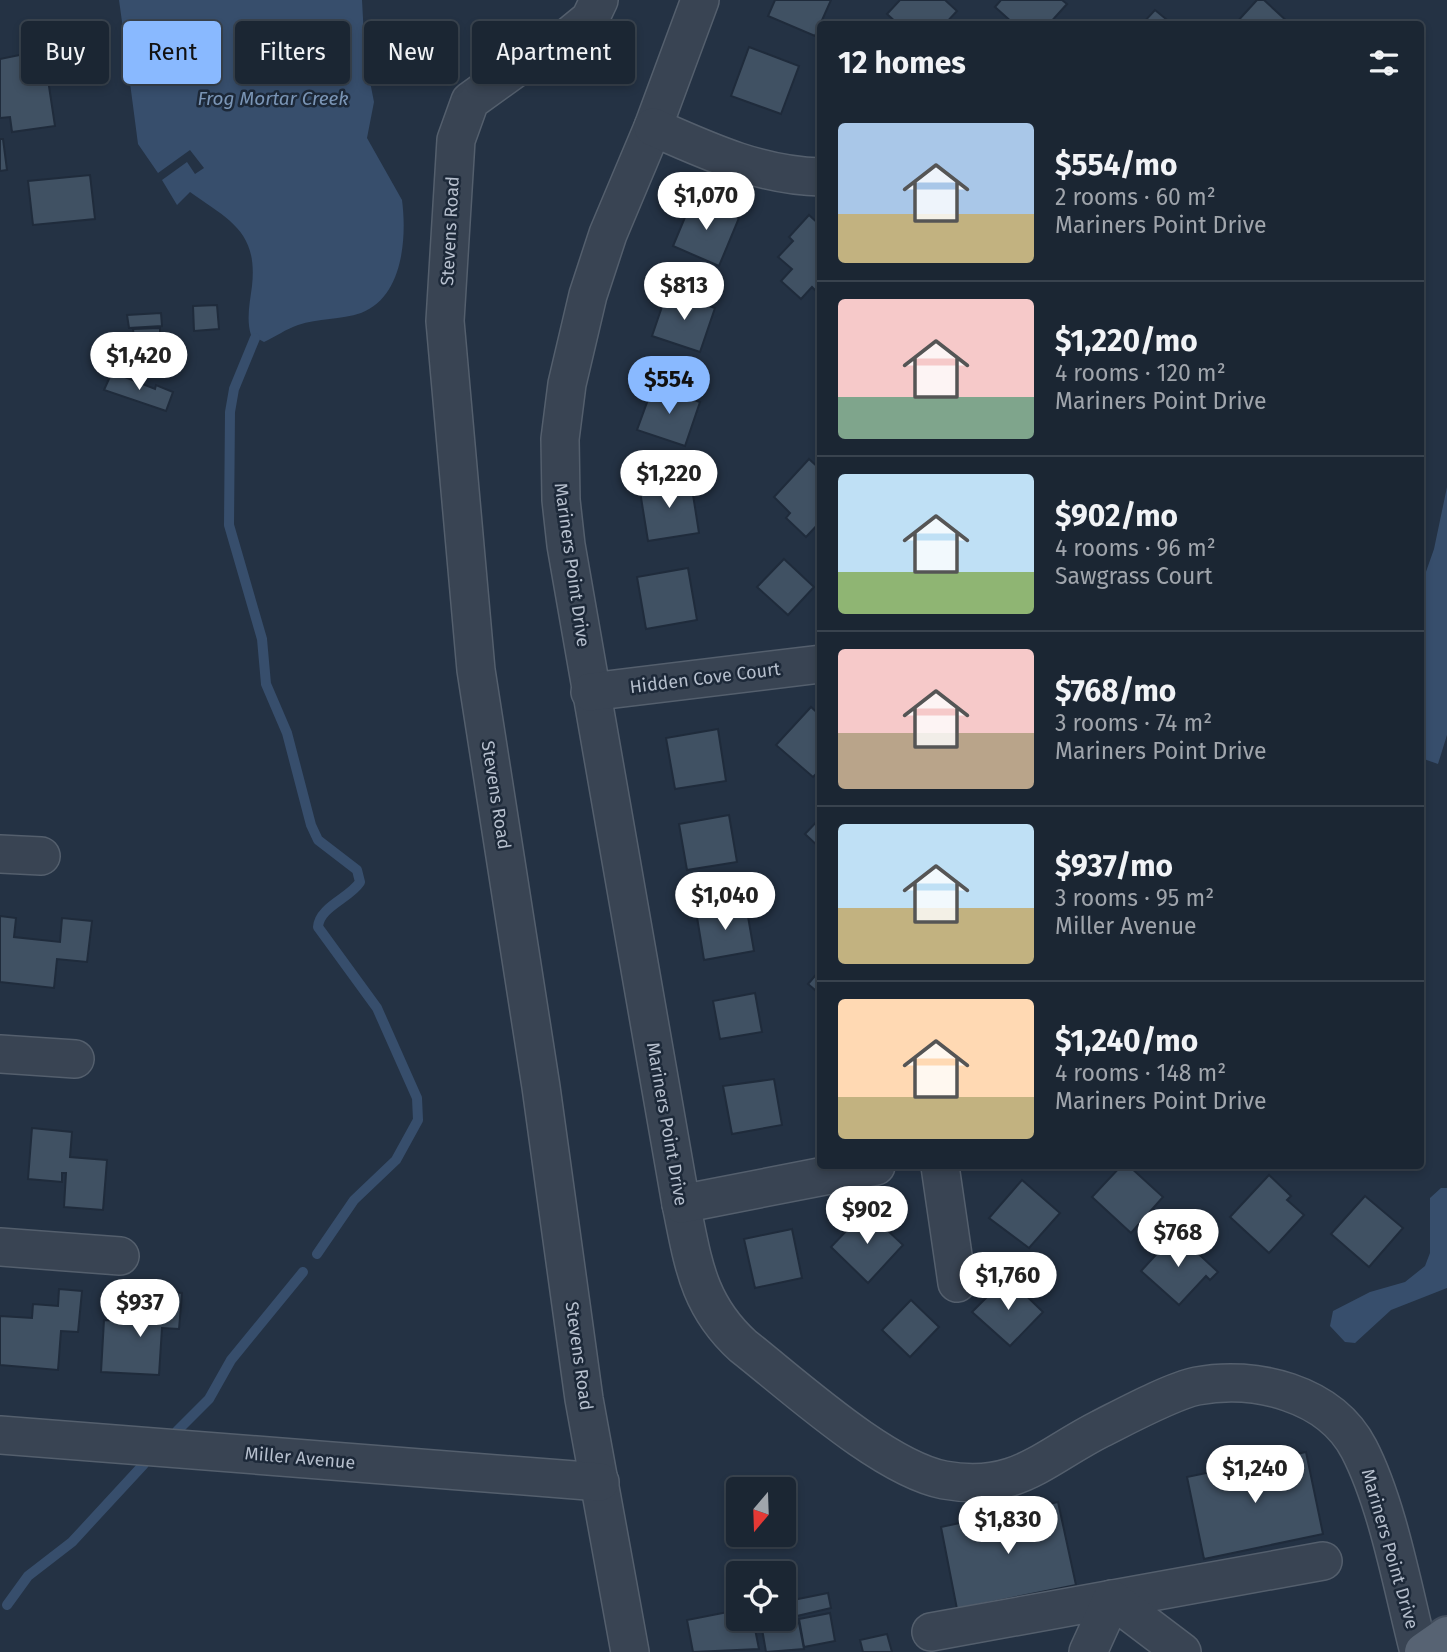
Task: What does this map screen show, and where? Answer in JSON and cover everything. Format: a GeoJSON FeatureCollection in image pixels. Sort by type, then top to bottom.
{"type":"FeatureCollection","features":[{"type":"Feature","properties":{"kind":"main road"},"geometry":{"type":"LineString","coordinates":[[1422,1652],[1447,1636]]}},
{"type":"Feature","properties":{"kind":"street","name":"Stevens Road"},"geometry":{"type":"LineString","coordinates":[[599,0],[590,19],[562,42],[531,57],[470,100],[456,140],[445,321],[476,670],[541,1087],[584,1399],[630,1652]]}},
{"type":"Feature","properties":{"kind":"street","name":"Mariners Point Drive"},"geometry":{"type":"LineString","coordinates":[[700,0],[653,127],[608,233],[588,295],[567,384],[560,439],[562,511],[590,692],[696,1277],[708,1304],[727,1332],[875,1449],[921,1472],[944,1480],[1007,1480],[1032,1470],[1098,1430],[1196,1386],[1263,1385],[1313,1404],[1332,1416],[1359,1449],[1381,1508],[1422,1652]]}},
{"type":"Feature","properties":{"kind":"street"},"geometry":{"type":"LineString","coordinates":[[653,127],[744,165],[778,174],[817,177]]}},
{"type":"Feature","properties":{"kind":"street","name":"Hidden Cove Court"},"geometry":{"type":"LineString","coordinates":[[590,692],[817,664]]}},
{"type":"Feature","properties":{"kind":"street"},"geometry":{"type":"LineString","coordinates":[[0,854],[41,856]]}},
{"type":"Feature","properties":{"kind":"street"},"geometry":{"type":"LineString","coordinates":[[0,1054],[75,1059]]}},
{"type":"Feature","properties":{"kind":"street"},"geometry":{"type":"LineString","coordinates":[[681,1204],[861,1169]]}},
{"type":"Feature","properties":{"kind":"street"},"geometry":{"type":"LineString","coordinates":[[940,1169],[957,1283]]}},
{"type":"Feature","properties":{"kind":"street"},"geometry":{"type":"LineString","coordinates":[[0,1247],[120,1256]]}},
{"type":"Feature","properties":{"kind":"street","name":"Miller Avenue"},"geometry":{"type":"LineString","coordinates":[[0,1435],[600,1482]]}},
{"type":"Feature","properties":{"kind":"street"},"geometry":{"type":"LineString","coordinates":[[931,1632],[1323,1561]]}},
{"type":"Feature","properties":{"kind":"street"},"geometry":{"type":"LineString","coordinates":[[1088,1652],[1112,1598]]}},
{"type":"Feature","properties":{"kind":"street"},"geometry":{"type":"LineString","coordinates":[[1112,1598],[1182,1652]]}},
{"type":"Feature","properties":{"kind":"water","name":"Frog Mortar Creek"},"geometry":{"type":"Polygon","coordinates":[[[119,0],[362,0],[364,84],[370,84],[374,102],[367,138],[402,200],[404,231],[394,280],[386,294],[375,305],[361,313],[298,325],[264,342],[251,335],[249,317],[253,267],[245,239],[228,220],[190,192],[177,205],[162,180],[187,162],[195,174],[204,168],[190,150],[158,173],[138,144],[130,84],[221,84],[221,21],[123,21],[123,29],[119,0]]]}},
{"type":"Feature","properties":{"kind":"water"},"geometry":{"type":"Polygon","coordinates":[[[1447,487],[1447,735],[1438,764],[1424,759],[1424,577],[1434,549],[1447,487]]]}},
{"type":"Feature","properties":{"kind":"water"},"geometry":{"type":"Polygon","coordinates":[[[1441,1188],[1447,1188],[1447,1288],[1391,1310],[1355,1343],[1345,1342],[1330,1326],[1333,1311],[1370,1292],[1405,1282],[1425,1266],[1430,1253],[1430,1198],[1441,1188]]]}},
{"type":"Feature","properties":{"kind":"building"},"geometry":{"type":"Polygon","coordinates":[[[775,0],[831,0],[822,21],[817,21],[815,36],[768,16],[775,0]]]}},
{"type":"Feature","properties":{"kind":"building"},"geometry":{"type":"Polygon","coordinates":[[[900,0],[945,0],[957,11],[948,21],[895,21],[887,14],[900,0]]]}},
{"type":"Feature","properties":{"kind":"building"},"geometry":{"type":"Polygon","coordinates":[[[1001,0],[1062,0],[1067,4],[1052,21],[1011,21],[995,7],[1001,0]]]}},
{"type":"Feature","properties":{"kind":"building"},"geometry":{"type":"Polygon","coordinates":[[[1257,0],[1264,0],[1287,21],[1238,21],[1257,0]]]}},
{"type":"Feature","properties":{"kind":"building"},"geometry":{"type":"Polygon","coordinates":[[[1155,10],[1168,21],[1145,21],[1155,10]]]}},
{"type":"Feature","properties":{"kind":"building"},"geometry":{"type":"Polygon","coordinates":[[[749,47],[799,66],[781,114],[731,96],[749,47]]]}},
{"type":"Feature","properties":{"kind":"building"},"geometry":{"type":"Polygon","coordinates":[[[21,55],[21,84],[49,84],[55,126],[12,132],[10,117],[0,118],[0,59],[21,55]]]}},
{"type":"Feature","properties":{"kind":"building"},"geometry":{"type":"Polygon","coordinates":[[[0,139],[3,139],[7,170],[0,171],[0,139]]]}},
{"type":"Feature","properties":{"kind":"building"},"geometry":{"type":"Polygon","coordinates":[[[90,175],[95,219],[33,225],[28,181],[90,175]]]}},
{"type":"Feature","properties":{"kind":"building"},"geometry":{"type":"Polygon","coordinates":[[[693,198],[739,218],[719,266],[673,246],[693,198]]]}},
{"type":"Feature","properties":{"kind":"building"},"geometry":{"type":"Polygon","coordinates":[[[809,215],[817,222],[817,290],[812,287],[801,299],[781,281],[792,269],[778,257],[793,241],[789,237],[809,215]]]}},
{"type":"Feature","properties":{"kind":"building"},"geometry":{"type":"Polygon","coordinates":[[[667,292],[715,308],[700,352],[652,336],[667,292]]]}},
{"type":"Feature","properties":{"kind":"building"},"geometry":{"type":"Polygon","coordinates":[[[217,305],[219,329],[194,331],[193,306],[217,305]]]}},
{"type":"Feature","properties":{"kind":"building"},"geometry":{"type":"Polygon","coordinates":[[[161,313],[162,326],[129,328],[127,315],[161,313]]]}},
{"type":"Feature","properties":{"kind":"building"},"geometry":{"type":"Polygon","coordinates":[[[160,328],[160,337],[134,338],[133,329],[160,328]]]}},
{"type":"Feature","properties":{"kind":"building"},"geometry":{"type":"Polygon","coordinates":[[[112,372],[155,389],[156,385],[173,392],[166,411],[104,390],[112,372]]]}},
{"type":"Feature","properties":{"kind":"building"},"geometry":{"type":"Polygon","coordinates":[[[653,386],[700,402],[685,446],[637,430],[653,386]]]}},
{"type":"Feature","properties":{"kind":"building"},"geometry":{"type":"Polygon","coordinates":[[[809,459],[817,466],[817,525],[806,537],[786,518],[790,513],[774,497],[809,459]]]}},
{"type":"Feature","properties":{"kind":"building"},"geometry":{"type":"Polygon","coordinates":[[[666,481],[667,486],[691,482],[699,533],[648,541],[639,485],[666,481]]]}},
{"type":"Feature","properties":{"kind":"building"},"geometry":{"type":"Polygon","coordinates":[[[784,559],[814,587],[788,615],[757,587],[784,559]]]}},
{"type":"Feature","properties":{"kind":"building"},"geometry":{"type":"Polygon","coordinates":[[[688,568],[697,620],[646,629],[637,577],[688,568]]]}},
{"type":"Feature","properties":{"kind":"building"},"geometry":{"type":"Polygon","coordinates":[[[811,707],[817,712],[817,773],[813,777],[776,745],[811,707]]]}},
{"type":"Feature","properties":{"kind":"building"},"geometry":{"type":"Polygon","coordinates":[[[718,729],[726,781],[675,789],[666,738],[718,729]]]}},
{"type":"Feature","properties":{"kind":"building"},"geometry":{"type":"Polygon","coordinates":[[[729,815],[737,862],[687,870],[679,824],[729,815]]]}},
{"type":"Feature","properties":{"kind":"building"},"geometry":{"type":"Polygon","coordinates":[[[817,821],[817,845],[805,834],[817,821]]]}},
{"type":"Feature","properties":{"kind":"building"},"geometry":{"type":"Polygon","coordinates":[[[746,905],[754,951],[704,960],[696,911],[746,905]]]}},
{"type":"Feature","properties":{"kind":"building"},"geometry":{"type":"Polygon","coordinates":[[[0,916],[16,918],[14,937],[60,942],[62,918],[92,921],[87,962],[57,959],[54,988],[0,982],[0,916]]]}},
{"type":"Feature","properties":{"kind":"building"},"geometry":{"type":"Polygon","coordinates":[[[817,974],[817,992],[808,984],[817,974]]]}},
{"type":"Feature","properties":{"kind":"building"},"geometry":{"type":"Polygon","coordinates":[[[755,993],[762,1032],[720,1039],[713,1001],[755,993]]]}},
{"type":"Feature","properties":{"kind":"building"},"geometry":{"type":"Polygon","coordinates":[[[774,1079],[782,1125],[732,1134],[723,1086],[774,1079]]]}},
{"type":"Feature","properties":{"kind":"building"},"geometry":{"type":"Polygon","coordinates":[[[32,1128],[72,1132],[70,1157],[107,1160],[103,1210],[64,1207],[66,1173],[62,1173],[62,1182],[28,1179],[32,1128]]]}},
{"type":"Feature","properties":{"kind":"building"},"geometry":{"type":"Polygon","coordinates":[[[1118,1169],[1132,1169],[1163,1197],[1131,1233],[1092,1197],[1118,1169]]]}},
{"type":"Feature","properties":{"kind":"building"},"geometry":{"type":"Polygon","coordinates":[[[1269,1175],[1291,1196],[1287,1200],[1304,1215],[1269,1253],[1230,1217],[1269,1175]]]}},
{"type":"Feature","properties":{"kind":"building"},"geometry":{"type":"Polygon","coordinates":[[[1022,1180],[1060,1213],[1029,1248],[989,1218],[1022,1180]]]}},
{"type":"Feature","properties":{"kind":"building"},"geometry":{"type":"Polygon","coordinates":[[[1365,1196],[1403,1228],[1369,1267],[1331,1234],[1365,1196]]]}},
{"type":"Feature","properties":{"kind":"building"},"geometry":{"type":"Polygon","coordinates":[[[866,1210],[903,1245],[868,1283],[831,1247],[866,1210]]]}},
{"type":"Feature","properties":{"kind":"building"},"geometry":{"type":"Polygon","coordinates":[[[792,1229],[802,1278],[755,1288],[744,1239],[792,1229]]]}},
{"type":"Feature","properties":{"kind":"building"},"geometry":{"type":"Polygon","coordinates":[[[1176,1233],[1218,1272],[1210,1280],[1206,1276],[1179,1305],[1141,1271],[1176,1233]]]}},
{"type":"Feature","properties":{"kind":"building"},"geometry":{"type":"Polygon","coordinates":[[[1007,1277],[1043,1312],[1010,1346],[972,1312],[1007,1277]]]}},
{"type":"Feature","properties":{"kind":"building"},"geometry":{"type":"Polygon","coordinates":[[[59,1289],[82,1291],[78,1332],[61,1331],[58,1370],[0,1365],[0,1316],[32,1318],[33,1304],[58,1306],[59,1289]]]}},
{"type":"Feature","properties":{"kind":"building"},"geometry":{"type":"Polygon","coordinates":[[[157,1291],[182,1293],[179,1329],[162,1328],[159,1375],[101,1372],[104,1320],[156,1323],[157,1291]]]}},
{"type":"Feature","properties":{"kind":"building"},"geometry":{"type":"Polygon","coordinates":[[[911,1300],[939,1327],[910,1357],[882,1330],[911,1300]]]}},
{"type":"Feature","properties":{"kind":"building"},"geometry":{"type":"Polygon","coordinates":[[[1306,1452],[1323,1534],[1204,1559],[1187,1477],[1306,1452]]]}},
{"type":"Feature","properties":{"kind":"building"},"geometry":{"type":"Polygon","coordinates":[[[1058,1502],[1076,1585],[957,1609],[941,1527],[1058,1502]]]}},
{"type":"Feature","properties":{"kind":"building"},"geometry":{"type":"Polygon","coordinates":[[[828,1593],[831,1608],[797,1616],[796,1599],[828,1593]]]}},
{"type":"Feature","properties":{"kind":"building"},"geometry":{"type":"Polygon","coordinates":[[[726,1612],[726,1631],[755,1631],[759,1649],[693,1652],[687,1620],[726,1612]]]}},
{"type":"Feature","properties":{"kind":"building"},"geometry":{"type":"Polygon","coordinates":[[[830,1613],[835,1641],[804,1647],[799,1619],[830,1613]]]}},
{"type":"Feature","properties":{"kind":"building"},"geometry":{"type":"Polygon","coordinates":[[[796,1623],[799,1623],[804,1649],[766,1652],[762,1631],[796,1631],[796,1623]]]}},
{"type":"Feature","properties":{"kind":"building"},"geometry":{"type":"Polygon","coordinates":[[[887,1634],[892,1652],[863,1652],[860,1640],[887,1634]]]}},
{"type":"Feature","properties":{"kind":"waterway"},"geometry":{"type":"LineString","coordinates":[[255,338],[234,389],[230,412],[229,525],[262,639],[266,684],[287,733],[311,825],[318,840],[357,870],[360,882],[329,908],[318,927],[377,1008],[417,1098],[418,1120],[396,1160],[354,1200],[317,1254]]}},
{"type":"Feature","properties":{"kind":"waterway"},"geometry":{"type":"LineString","coordinates":[[177,1431],[209,1399],[231,1360],[303,1272]]}},
{"type":"Feature","properties":{"kind":"waterway"},"geometry":{"type":"LineString","coordinates":[[7,1605],[28,1576],[72,1542],[144,1464]]}}]}
